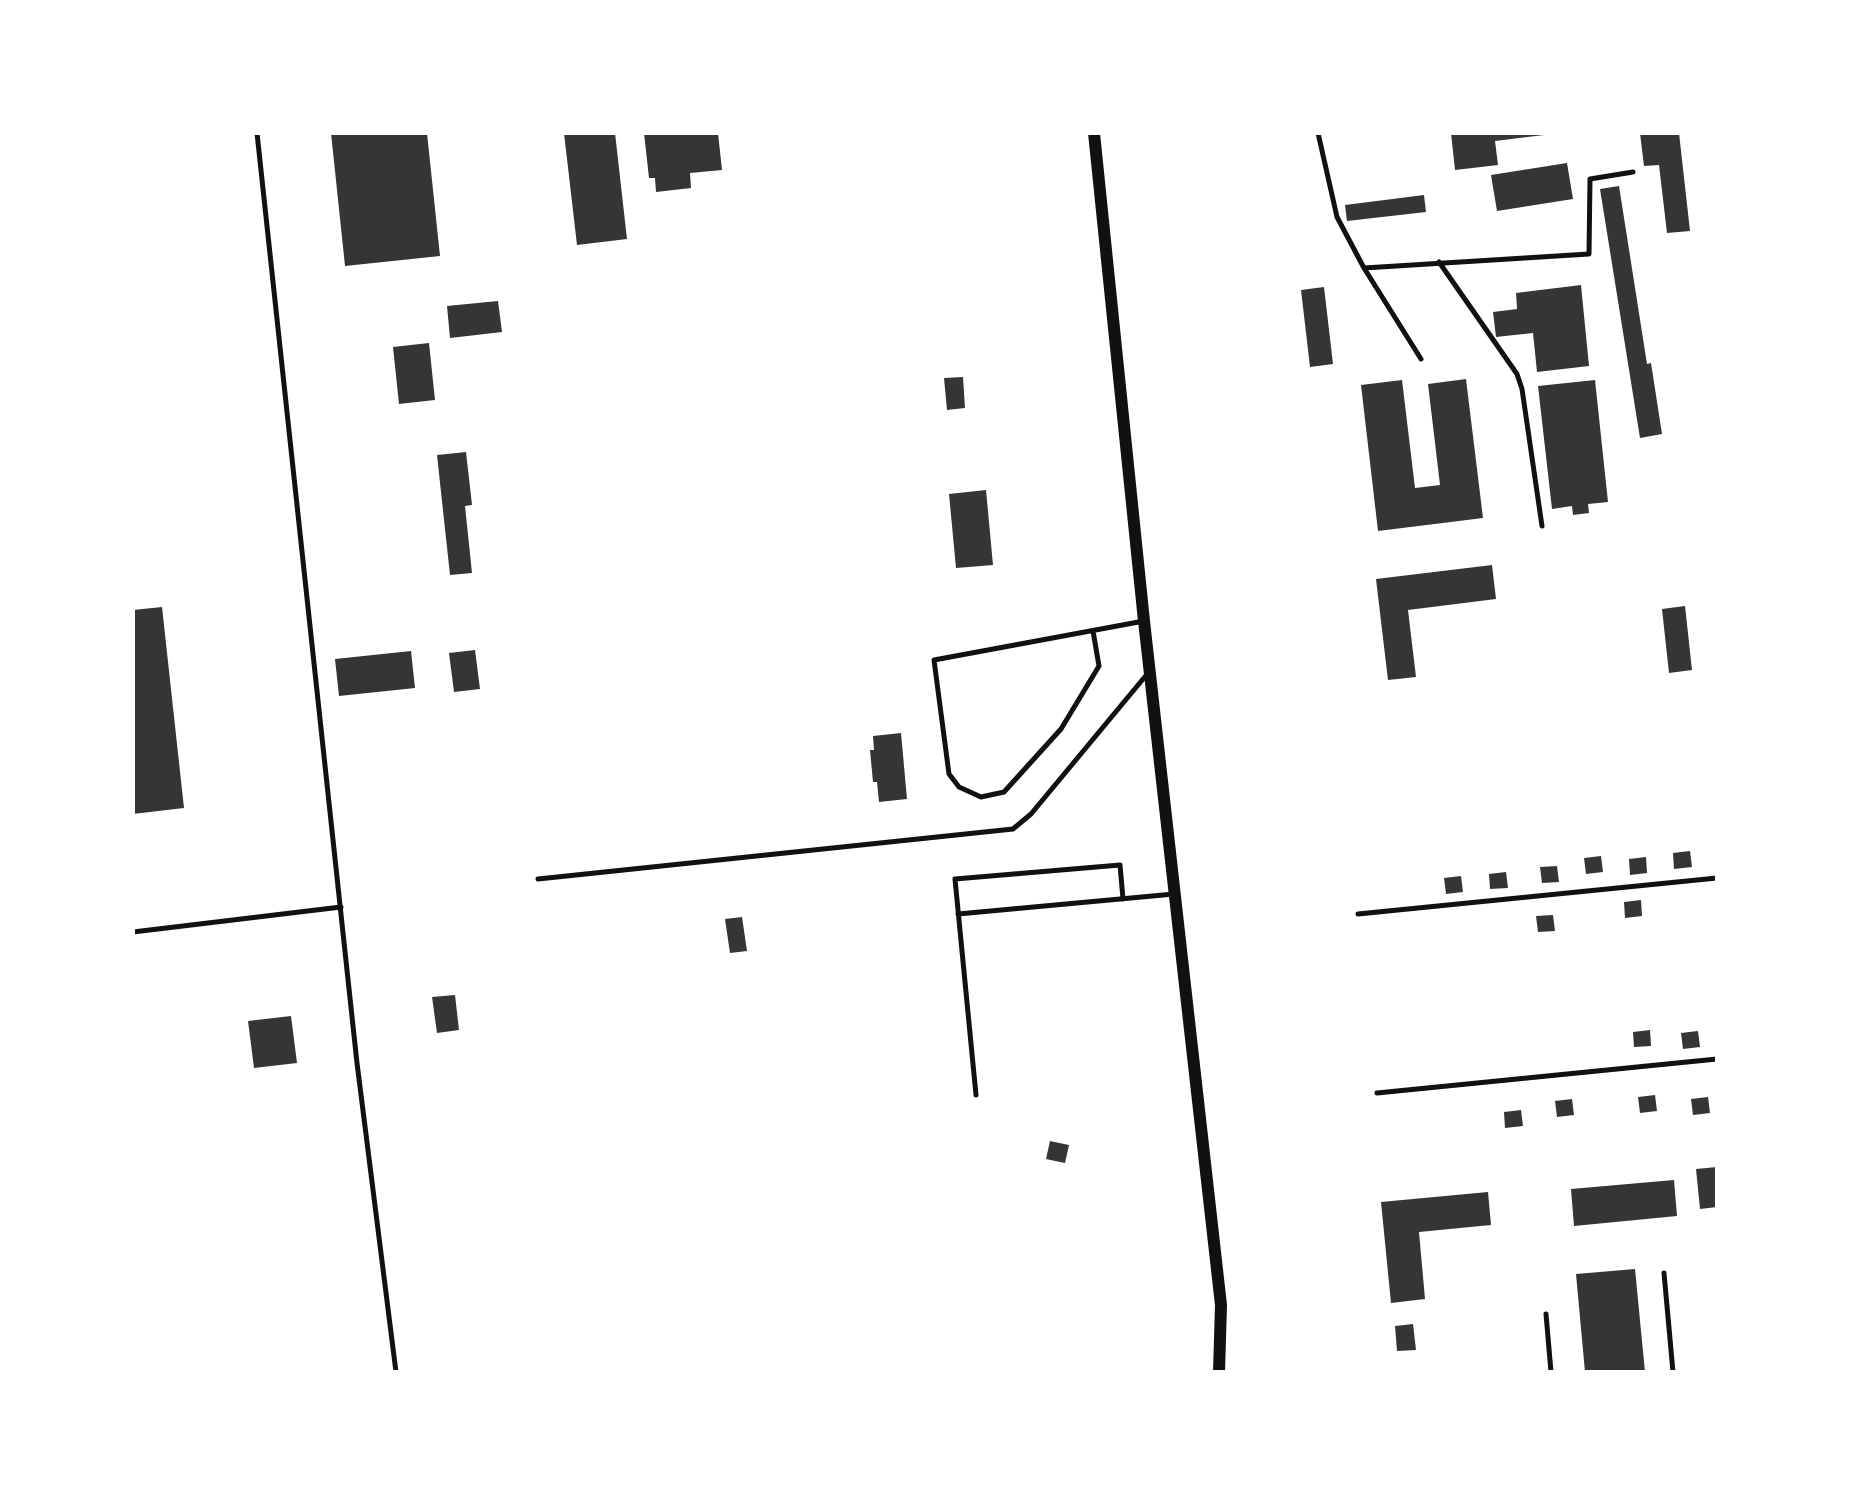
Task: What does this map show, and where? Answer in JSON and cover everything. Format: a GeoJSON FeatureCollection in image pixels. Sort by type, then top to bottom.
{"type":"FeatureCollection","features":[{"type":"Feature","properties":{"kind":"street"},"geometry":{"type":"LineString","coordinates":[[1094,133],[1144,621],[1221,1305],[1219,1372]]}},
{"type":"Feature","properties":{"kind":"lane"},"geometry":{"type":"LineString","coordinates":[[257,133],[359,1076],[396,1372]]}},
{"type":"Feature","properties":{"kind":"lane"},"geometry":{"type":"LineString","coordinates":[[1318,133],[1336,217],[1364,268],[1421,359]]}},
{"type":"Feature","properties":{"kind":"lane"},"geometry":{"type":"LineString","coordinates":[[1364,268],[1589,254],[1590,179],[1633,172]]}},
{"type":"Feature","properties":{"kind":"lane"},"geometry":{"type":"LineString","coordinates":[[1439,262],[1517,374],[1522,389],[1542,526]]}},
{"type":"Feature","properties":{"kind":"lane"},"geometry":{"type":"LineString","coordinates":[[1093,631],[1098,666],[1061,729],[1004,792],[981,797],[959,788],[949,774],[934,660],[1144,621]]}},
{"type":"Feature","properties":{"kind":"lane"},"geometry":{"type":"LineString","coordinates":[[538,879],[1013,829],[1031,814],[1150,670]]}},
{"type":"Feature","properties":{"kind":"lane"},"geometry":{"type":"LineString","coordinates":[[976,1095],[955,879],[1120,865],[1123,899]]}},
{"type":"Feature","properties":{"kind":"lane"},"geometry":{"type":"LineString","coordinates":[[1358,914],[1717,878]]}},
{"type":"Feature","properties":{"kind":"lane"},"geometry":{"type":"LineString","coordinates":[[958,914],[1175,894]]}},
{"type":"Feature","properties":{"kind":"lane"},"geometry":{"type":"LineString","coordinates":[[133,932],[341,907]]}},
{"type":"Feature","properties":{"kind":"lane"},"geometry":{"type":"LineString","coordinates":[[1377,1093],[1717,1059]]}},
{"type":"Feature","properties":{"kind":"lane"},"geometry":{"type":"LineString","coordinates":[[1664,1273],[1673,1372]]}},
{"type":"Feature","properties":{"kind":"lane"},"geometry":{"type":"LineString","coordinates":[[1546,1314],[1551,1372]]}},
{"type":"Feature","properties":{"kind":"building"},"geometry":{"type":"Polygon","coordinates":[[[331,133],[427,133],[440,256],[345,266],[331,133]]]}},
{"type":"Feature","properties":{"kind":"building"},"geometry":{"type":"Polygon","coordinates":[[[564,133],[615,133],[627,239],[577,245],[564,133]]]}},
{"type":"Feature","properties":{"kind":"building"},"geometry":{"type":"Polygon","coordinates":[[[644,133],[718,133],[722,170],[690,173],[691,188],[656,192],[655,178],[649,178],[644,133]]]}},
{"type":"Feature","properties":{"kind":"building"},"geometry":{"type":"Polygon","coordinates":[[[1451,133],[1544,135],[1495,141],[1498,165],[1455,170],[1451,133]]]}},
{"type":"Feature","properties":{"kind":"building"},"geometry":{"type":"Polygon","coordinates":[[[1640,133],[1679,133],[1690,231],[1667,233],[1659,165],[1644,166],[1640,133]]]}},
{"type":"Feature","properties":{"kind":"building"},"geometry":{"type":"Polygon","coordinates":[[[1567,163],[1573,199],[1497,211],[1491,175],[1567,163]]]}},
{"type":"Feature","properties":{"kind":"building"},"geometry":{"type":"Polygon","coordinates":[[[1619,186],[1647,364],[1651,363],[1662,434],[1640,438],[1600,189],[1619,186]]]}},
{"type":"Feature","properties":{"kind":"building"},"geometry":{"type":"Polygon","coordinates":[[[1424,195],[1426,212],[1347,221],[1345,205],[1424,195]]]}},
{"type":"Feature","properties":{"kind":"building"},"geometry":{"type":"Polygon","coordinates":[[[1581,285],[1589,366],[1537,372],[1533,333],[1496,337],[1493,312],[1517,309],[1516,293],[1581,285]]]}},
{"type":"Feature","properties":{"kind":"building"},"geometry":{"type":"Polygon","coordinates":[[[1324,287],[1333,364],[1310,367],[1301,290],[1324,287]]]}},
{"type":"Feature","properties":{"kind":"building"},"geometry":{"type":"Polygon","coordinates":[[[498,301],[502,332],[450,338],[447,306],[498,301]]]}},
{"type":"Feature","properties":{"kind":"building"},"geometry":{"type":"Polygon","coordinates":[[[429,343],[435,400],[399,404],[393,347],[429,343]]]}},
{"type":"Feature","properties":{"kind":"building"},"geometry":{"type":"Polygon","coordinates":[[[963,377],[965,408],[947,410],[944,378],[963,377]]]}},
{"type":"Feature","properties":{"kind":"building"},"geometry":{"type":"Polygon","coordinates":[[[1466,379],[1483,518],[1378,531],[1361,385],[1402,380],[1415,488],[1440,485],[1428,384],[1466,379]]]}},
{"type":"Feature","properties":{"kind":"building"},"geometry":{"type":"Polygon","coordinates":[[[1595,380],[1608,502],[1588,504],[1589,513],[1573,515],[1572,506],[1552,509],[1538,386],[1595,380]]]}},
{"type":"Feature","properties":{"kind":"building"},"geometry":{"type":"Polygon","coordinates":[[[466,452],[472,505],[465,506],[472,573],[450,575],[437,455],[466,452]]]}},
{"type":"Feature","properties":{"kind":"building"},"geometry":{"type":"Polygon","coordinates":[[[986,490],[993,565],[956,568],[949,494],[986,490]]]}},
{"type":"Feature","properties":{"kind":"building"},"geometry":{"type":"Polygon","coordinates":[[[1492,565],[1496,599],[1408,610],[1416,677],[1388,680],[1376,579],[1492,565]]]}},
{"type":"Feature","properties":{"kind":"building"},"geometry":{"type":"Polygon","coordinates":[[[1685,606],[1692,670],[1669,673],[1662,609],[1685,606]]]}},
{"type":"Feature","properties":{"kind":"building"},"geometry":{"type":"Polygon","coordinates":[[[162,607],[184,808],[133,814],[133,610],[162,607]]]}},
{"type":"Feature","properties":{"kind":"building"},"geometry":{"type":"Polygon","coordinates":[[[475,650],[480,689],[454,692],[449,653],[475,650]]]}},
{"type":"Feature","properties":{"kind":"building"},"geometry":{"type":"Polygon","coordinates":[[[411,651],[415,688],[339,696],[335,659],[411,651]]]}},
{"type":"Feature","properties":{"kind":"building"},"geometry":{"type":"Polygon","coordinates":[[[901,733],[907,799],[879,802],[877,782],[873,782],[870,750],[874,750],[873,736],[901,733]]]}},
{"type":"Feature","properties":{"kind":"building"},"geometry":{"type":"Polygon","coordinates":[[[1690,851],[1692,867],[1674,869],[1673,853],[1690,851]]]}},
{"type":"Feature","properties":{"kind":"building"},"geometry":{"type":"Polygon","coordinates":[[[1601,856],[1603,872],[1586,874],[1584,858],[1601,856]]]}},
{"type":"Feature","properties":{"kind":"building"},"geometry":{"type":"Polygon","coordinates":[[[1646,857],[1647,873],[1630,875],[1629,859],[1646,857]]]}},
{"type":"Feature","properties":{"kind":"building"},"geometry":{"type":"Polygon","coordinates":[[[1557,866],[1559,882],[1542,883],[1540,867],[1557,866]]]}},
{"type":"Feature","properties":{"kind":"building"},"geometry":{"type":"Polygon","coordinates":[[[1506,872],[1508,888],[1490,889],[1489,874],[1506,872]]]}},
{"type":"Feature","properties":{"kind":"building"},"geometry":{"type":"Polygon","coordinates":[[[1461,876],[1463,892],[1446,894],[1444,878],[1461,876]]]}},
{"type":"Feature","properties":{"kind":"building"},"geometry":{"type":"Polygon","coordinates":[[[1641,900],[1642,916],[1625,918],[1624,902],[1641,900]]]}},
{"type":"Feature","properties":{"kind":"building"},"geometry":{"type":"Polygon","coordinates":[[[1553,915],[1555,931],[1538,932],[1536,916],[1553,915]]]}},
{"type":"Feature","properties":{"kind":"building"},"geometry":{"type":"Polygon","coordinates":[[[742,917],[747,951],[730,953],[725,919],[742,917]]]}},
{"type":"Feature","properties":{"kind":"building"},"geometry":{"type":"Polygon","coordinates":[[[455,995],[459,1030],[437,1033],[432,997],[455,995]]]}},
{"type":"Feature","properties":{"kind":"building"},"geometry":{"type":"Polygon","coordinates":[[[291,1016],[297,1063],[254,1068],[248,1021],[291,1016]]]}},
{"type":"Feature","properties":{"kind":"building"},"geometry":{"type":"Polygon","coordinates":[[[1650,1030],[1651,1046],[1634,1047],[1633,1032],[1650,1030]]]}},
{"type":"Feature","properties":{"kind":"building"},"geometry":{"type":"Polygon","coordinates":[[[1698,1031],[1700,1047],[1683,1049],[1681,1033],[1698,1031]]]}},
{"type":"Feature","properties":{"kind":"building"},"geometry":{"type":"Polygon","coordinates":[[[1655,1095],[1657,1111],[1640,1113],[1638,1097],[1655,1095]]]}},
{"type":"Feature","properties":{"kind":"building"},"geometry":{"type":"Polygon","coordinates":[[[1708,1097],[1710,1113],[1693,1115],[1691,1099],[1708,1097]]]}},
{"type":"Feature","properties":{"kind":"building"},"geometry":{"type":"Polygon","coordinates":[[[1572,1099],[1574,1115],[1557,1117],[1555,1101],[1572,1099]]]}},
{"type":"Feature","properties":{"kind":"building"},"geometry":{"type":"Polygon","coordinates":[[[1521,1110],[1523,1126],[1505,1128],[1504,1112],[1521,1110]]]}},
{"type":"Feature","properties":{"kind":"building"},"geometry":{"type":"Polygon","coordinates":[[[1050,1141],[1069,1145],[1065,1163],[1046,1159],[1050,1141]]]}},
{"type":"Feature","properties":{"kind":"building"},"geometry":{"type":"Polygon","coordinates":[[[1717,1167],[1717,1207],[1700,1209],[1696,1169],[1717,1167]]]}},
{"type":"Feature","properties":{"kind":"building"},"geometry":{"type":"Polygon","coordinates":[[[1674,1180],[1677,1216],[1574,1226],[1571,1189],[1674,1180]]]}},
{"type":"Feature","properties":{"kind":"building"},"geometry":{"type":"Polygon","coordinates":[[[1488,1192],[1491,1225],[1419,1232],[1425,1299],[1391,1303],[1381,1202],[1488,1192]]]}},
{"type":"Feature","properties":{"kind":"building"},"geometry":{"type":"Polygon","coordinates":[[[1635,1269],[1645,1372],[1585,1372],[1576,1274],[1635,1269]]]}},
{"type":"Feature","properties":{"kind":"building"},"geometry":{"type":"Polygon","coordinates":[[[1413,1324],[1416,1350],[1397,1351],[1395,1326],[1413,1324]]]}}]}
